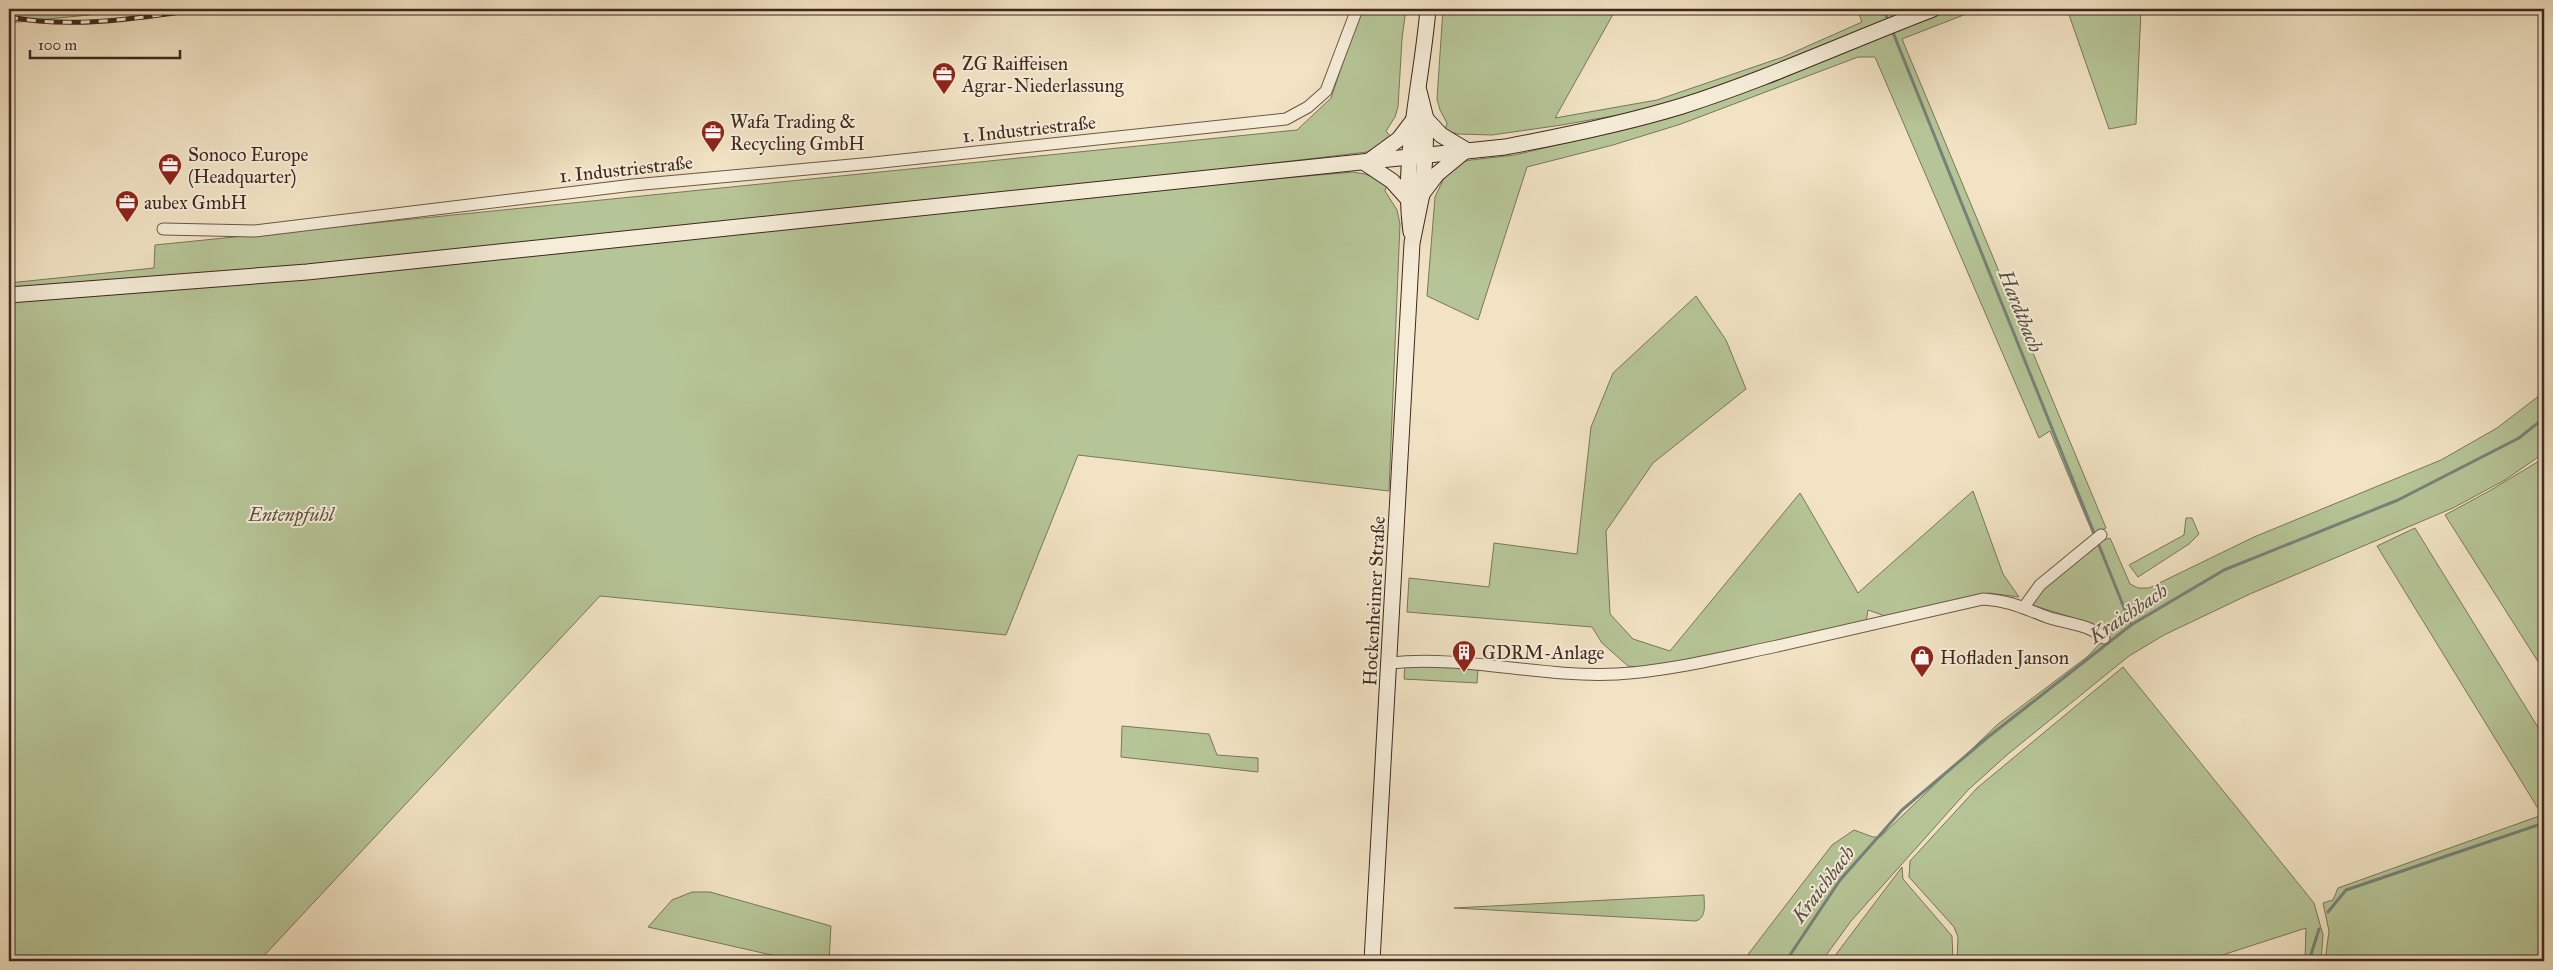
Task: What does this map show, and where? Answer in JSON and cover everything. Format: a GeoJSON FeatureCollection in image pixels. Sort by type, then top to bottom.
{"type":"FeatureCollection","features":[{"type":"Feature","properties":{"kind":"main road","name":"Hockenheimer Straße"},"geometry":{"type":"LineString","coordinates":[[1372,961],[1418,157],[1419,91],[1428,9]]}},
{"type":"Feature","properties":{"kind":"main road"},"geometry":{"type":"LineString","coordinates":[[9,295],[307,272],[1504,147],[1644,117],[1722,92],[1933,9]]}},
{"type":"Feature","properties":{"kind":"main road"},"geometry":{"type":"LineString","coordinates":[[1365,163],[1399,139],[1420,118],[1441,135],[1466,150]]}},
{"type":"Feature","properties":{"kind":"main road"},"geometry":{"type":"LineString","coordinates":[[1365,163],[1415,197],[1437,174],[1466,150]]}},
{"type":"Feature","properties":{"kind":"street","name":"1. Industriestraße"},"geometry":{"type":"LineString","coordinates":[[162,229],[255,231],[633,185],[873,163],[1286,119],[1308,107],[1326,91],[1357,9]]}},
{"type":"Feature","properties":{"kind":"street"},"geometry":{"type":"LineString","coordinates":[[342,233],[345,220]]}},
{"type":"Feature","properties":{"kind":"street"},"geometry":{"type":"LineString","coordinates":[[2024,607],[2040,585],[2097,538]]}},
{"type":"Feature","properties":{"kind":"street"},"geometry":{"type":"LineString","coordinates":[[1390,663],[1414,660],[1553,671],[1614,674],[1647,672],[1740,654],[1983,599],[2006,600],[2051,618],[2092,629],[2104,638]]}},
{"type":"Feature","properties":{"kind":"green space"},"geometry":{"type":"Polygon","coordinates":[[[9,9],[148,9],[9,23],[9,9]]]}},
{"type":"Feature","properties":{"kind":"green space","name":"Entenpfuhl"},"geometry":{"type":"Polygon","coordinates":[[[1361,9],[1406,9],[1402,39],[1398,107],[1395,117],[1386,131],[1392,138],[1367,152],[1249,166],[1251,181],[1353,172],[1365,174],[1387,183],[1385,191],[1397,210],[1400,224],[1389,491],[1078,455],[1006,635],[600,596],[259,961],[9,961],[9,283],[154,268],[155,245],[1297,130],[1331,98],[1361,9]]]}},
{"type":"Feature","properties":{"kind":"green space"},"geometry":{"type":"Polygon","coordinates":[[[1443,9],[1616,9],[1555,118],[1657,100],[1783,57],[1862,22],[1857,9],[1917,9],[1699,95],[1629,113],[1492,135],[1458,134],[1445,131],[1447,123],[1437,99],[1443,9]]]}},
{"type":"Feature","properties":{"kind":"green space"},"geometry":{"type":"Polygon","coordinates":[[[1950,9],[1979,9],[1902,39],[2106,528],[2093,534],[2050,431],[2039,438],[1875,57],[1858,57],[1681,124],[1613,145],[1527,167],[1478,320],[1427,296],[1435,197],[1443,180],[1441,175],[1461,162],[1515,155],[1657,121],[1774,82],[1867,41],[1950,9]]]}},
{"type":"Feature","properties":{"kind":"green space"},"geometry":{"type":"Polygon","coordinates":[[[2067,9],[2141,9],[2136,124],[2109,129],[2067,9]]]}},
{"type":"Feature","properties":{"kind":"green space"},"geometry":{"type":"Polygon","coordinates":[[[1696,296],[1726,340],[1746,389],[1653,463],[1606,531],[1610,614],[1633,639],[1670,651],[1800,493],[1858,593],[1973,491],[2003,574],[2019,597],[1989,593],[1888,617],[1868,610],[1866,622],[1648,668],[1628,666],[1602,643],[1592,627],[1407,612],[1409,578],[1489,587],[1494,543],[1577,554],[1591,427],[1613,373],[1696,296]]]}},
{"type":"Feature","properties":{"kind":"green space"},"geometry":{"type":"Polygon","coordinates":[[[2544,392],[2544,453],[2505,480],[2453,508],[2250,594],[2164,635],[2129,656],[2008,754],[1968,790],[1851,921],[1822,961],[1743,961],[1832,845],[1854,830],[1873,837],[1880,837],[1998,724],[2087,657],[2107,636],[2109,632],[2090,623],[2032,605],[2042,588],[2087,546],[2110,538],[2130,584],[2138,588],[2149,588],[2254,537],[2441,460],[2497,428],[2544,392]]]}},
{"type":"Feature","properties":{"kind":"green space"},"geometry":{"type":"Polygon","coordinates":[[[2544,458],[2544,671],[2445,515],[2544,458]]]}},
{"type":"Feature","properties":{"kind":"green space"},"geometry":{"type":"Polygon","coordinates":[[[2186,518],[2192,518],[2199,534],[2189,544],[2138,577],[2129,565],[2184,535],[2186,518]]]}},
{"type":"Feature","properties":{"kind":"green space"},"geometry":{"type":"Polygon","coordinates":[[[2415,528],[2544,737],[2544,961],[2325,961],[2329,931],[2323,903],[2333,900],[2338,888],[2542,815],[2377,546],[2415,528]]]}},
{"type":"Feature","properties":{"kind":"green space"},"geometry":{"type":"Polygon","coordinates":[[[1405,663],[1478,669],[1477,683],[1404,679],[1405,663]]]}},
{"type":"Feature","properties":{"kind":"green space"},"geometry":{"type":"Polygon","coordinates":[[[2123,667],[2314,903],[2323,935],[2321,961],[2305,961],[2306,928],[2204,961],[1957,961],[1958,937],[1954,927],[1909,877],[1910,861],[1977,788],[2123,667]]]}},
{"type":"Feature","properties":{"kind":"green space"},"geometry":{"type":"Polygon","coordinates":[[[1122,726],[1209,734],[1217,755],[1258,758],[1258,772],[1121,757],[1122,726]]]}},
{"type":"Feature","properties":{"kind":"green space"},"geometry":{"type":"Polygon","coordinates":[[[1902,867],[1903,879],[1952,936],[1953,961],[1831,961],[1902,867]]]}},
{"type":"Feature","properties":{"kind":"green space"},"geometry":{"type":"Polygon","coordinates":[[[692,892],[710,892],[831,926],[829,961],[798,961],[648,927],[672,900],[692,892]]]}},
{"type":"Feature","properties":{"kind":"green space"},"geometry":{"type":"Polygon","coordinates":[[[1704,895],[1703,914],[1696,921],[1454,908],[1704,895]]]}},
{"type":"Feature","properties":{"kind":"waterway","name":"Hardtbach"},"geometry":{"type":"LineString","coordinates":[[1883,9],[1889,22]]}},
{"type":"Feature","properties":{"kind":"waterway","name":"Hardtbach"},"geometry":{"type":"LineString","coordinates":[[1892,30],[2131,625]]}},
{"type":"Feature","properties":{"kind":"waterway","name":"Kraichbach"},"geometry":{"type":"LineString","coordinates":[[1786,961],[1840,880],[1902,810],[1988,737],[2131,625],[2224,570],[2398,500],[2519,438],[2544,418]]}},
{"type":"Feature","properties":{"kind":"waterway"},"geometry":{"type":"LineString","coordinates":[[2328,912],[2346,890],[2544,823]]}},
{"type":"Feature","properties":{"kind":"waterway","name":"Hardtbach"},"geometry":{"type":"LineString","coordinates":[[2309,961],[2319,929]]}},
{"type":"Feature","properties":{"kind":"railway"},"geometry":{"type":"LineString","coordinates":[[9,17],[58,22],[82,22],[130,19],[202,9]]}},
{"type":"Feature","properties":{"kind":"place","name":"ZG Raiffeisen Agrar-Niederlassung"},"geometry":{"type":"Point","coordinates":[944,95]}},
{"type":"Feature","properties":{"kind":"place","name":"Wafa Trading & Recycling GmbH"},"geometry":{"type":"Point","coordinates":[713,153]}},
{"type":"Feature","properties":{"kind":"place","name":"Sonoco Europe (Headquarter)"},"geometry":{"type":"Point","coordinates":[170,186]}},
{"type":"Feature","properties":{"kind":"place","name":"aubex GmbH"},"geometry":{"type":"Point","coordinates":[127,223]}},
{"type":"Feature","properties":{"kind":"place","name":"GDRM-Anlage"},"geometry":{"type":"Point","coordinates":[1464,673]}},
{"type":"Feature","properties":{"kind":"place","name":"Hofladen Janson"},"geometry":{"type":"Point","coordinates":[1922,678]}}]}
